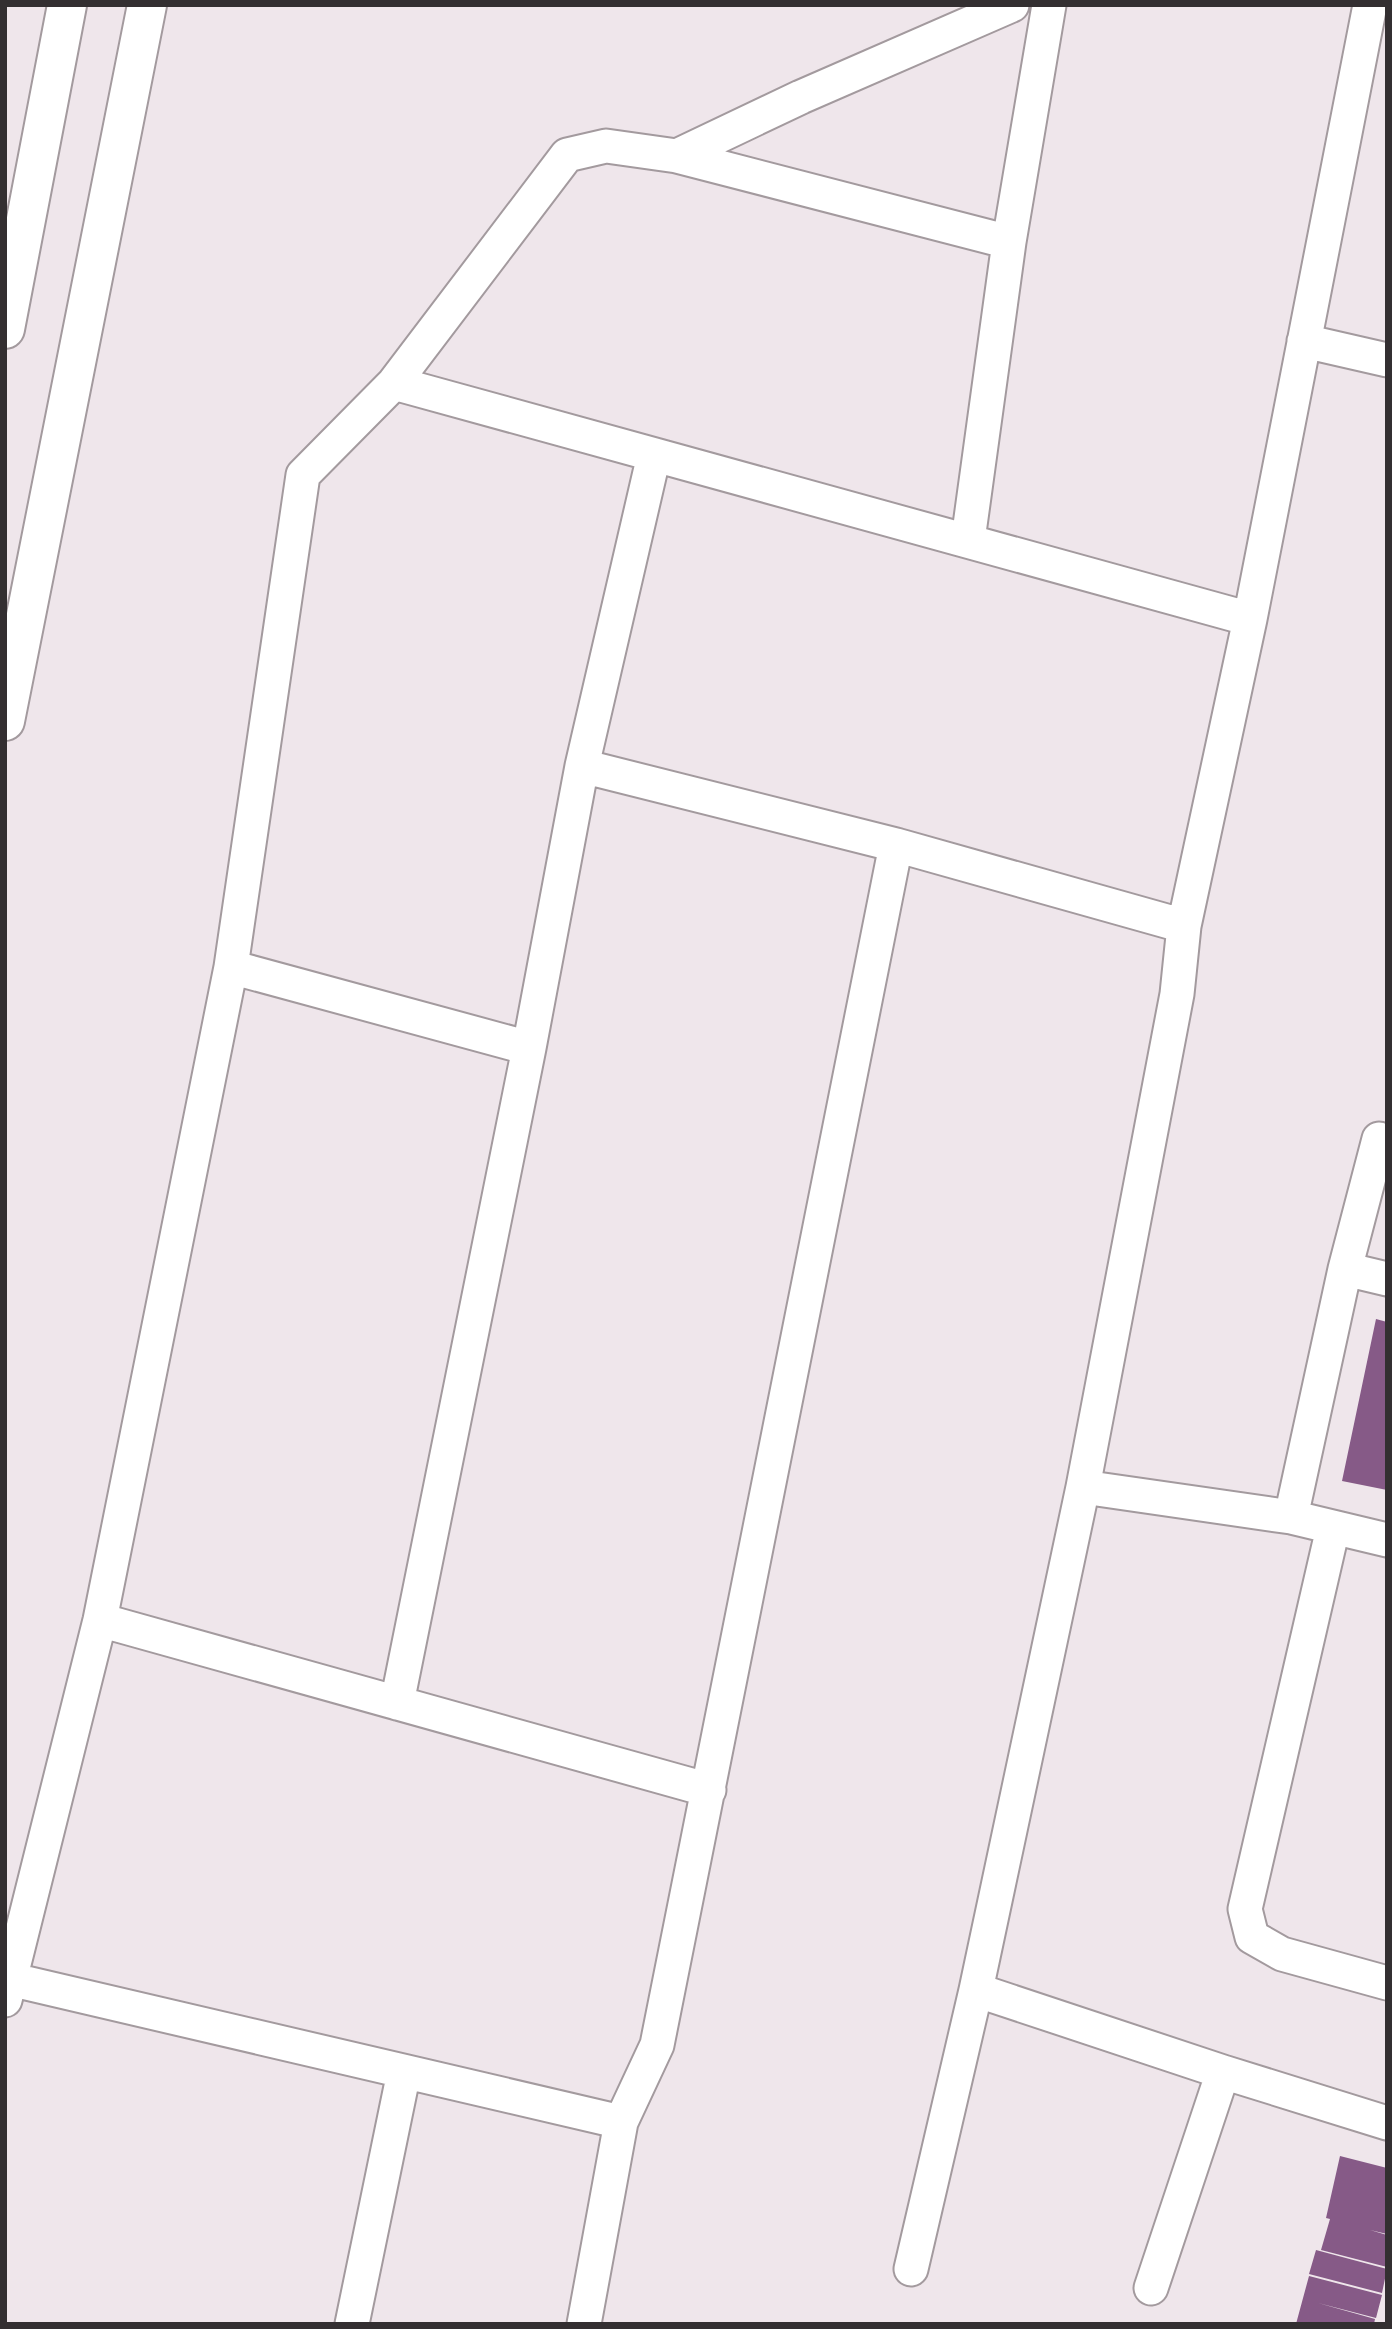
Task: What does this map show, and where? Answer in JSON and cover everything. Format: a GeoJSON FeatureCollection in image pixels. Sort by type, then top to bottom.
{"type":"FeatureCollection","features":[{"type":"Feature","properties":{"kind":"street"},"geometry":{"type":"LineString","coordinates":[[5,328],[67,5]]}},
{"type":"Feature","properties":{"kind":"street"},"geometry":{"type":"LineString","coordinates":[[5,721],[146,5]]}},
{"type":"Feature","properties":{"kind":"street"},"geometry":{"type":"LineString","coordinates":[[677,156],[801,97],[1012,5]]}},
{"type":"Feature","properties":{"kind":"street"},"geometry":{"type":"LineString","coordinates":[[968,540],[1009,242],[1049,5]]}},
{"type":"Feature","properties":{"kind":"street"},"geometry":{"type":"LineString","coordinates":[[911,2269],[976,1990],[1083,1486],[1177,995],[1184,926],[1250,619],[1370,5]]}},
{"type":"Feature","properties":{"kind":"street"},"geometry":{"type":"LineString","coordinates":[[621,2122],[7,1986],[100,1620],[231,967],[303,475],[394,383],[567,155],[606,146],[677,156],[1009,242]]}},
{"type":"Feature","properties":{"kind":"street"},"geometry":{"type":"LineString","coordinates":[[1304,341],[1387,360]]}},
{"type":"Feature","properties":{"kind":"street"},"geometry":{"type":"LineString","coordinates":[[394,383],[1250,619]]}},
{"type":"Feature","properties":{"kind":"street"},"geometry":{"type":"LineString","coordinates":[[397,1703],[529,1048],[582,766],[654,454]]}},
{"type":"Feature","properties":{"kind":"street"},"geometry":{"type":"LineString","coordinates":[[582,766],[896,845],[1184,926]]}},
{"type":"Feature","properties":{"kind":"street"},"geometry":{"type":"LineString","coordinates":[[584,2324],[621,2122],[657,2045],[896,845]]}},
{"type":"Feature","properties":{"kind":"street"},"geometry":{"type":"LineString","coordinates":[[231,967],[529,1048]]}},
{"type":"Feature","properties":{"kind":"street"},"geometry":{"type":"LineString","coordinates":[[1291,1517],[1345,1269],[1379,1139]]}},
{"type":"Feature","properties":{"kind":"street"},"geometry":{"type":"LineString","coordinates":[[1345,1269],[1387,1279]]}},
{"type":"Feature","properties":{"kind":"street"},"geometry":{"type":"LineString","coordinates":[[1083,1486],[1291,1517],[1387,1540]]}},
{"type":"Feature","properties":{"kind":"street"},"geometry":{"type":"LineString","coordinates":[[1334,1528],[1245,1909],[1252,1937],[1282,1954],[1387,1983]]}},
{"type":"Feature","properties":{"kind":"street"},"geometry":{"type":"LineString","coordinates":[[100,1620],[709,1790]]}},
{"type":"Feature","properties":{"kind":"street"},"geometry":{"type":"LineString","coordinates":[[976,1990],[1223,2073],[1387,2123]]}},
{"type":"Feature","properties":{"kind":"street"},"geometry":{"type":"LineString","coordinates":[[352,2324],[404,2072]]}},
{"type":"Feature","properties":{"kind":"street"},"geometry":{"type":"LineString","coordinates":[[1151,2288],[1223,2073]]}},
{"type":"Feature","properties":{"kind":"building"},"geometry":{"type":"Polygon","coordinates":[[[1376,1319],[1387,1322],[1387,1490],[1342,1481],[1376,1319]]]}},
{"type":"Feature","properties":{"kind":"building"},"geometry":{"type":"Polygon","coordinates":[[[1340,2156],[1387,2168],[1387,2234],[1370,2230],[1387,2235],[1387,2267],[1321,2250],[1330,2219],[1326,2218],[1340,2156]]]}},
{"type":"Feature","properties":{"kind":"building"},"geometry":{"type":"Polygon","coordinates":[[[1316,2250],[1387,2269],[1382,2293],[1309,2274],[1316,2250]]]}},
{"type":"Feature","properties":{"kind":"building"},"geometry":{"type":"Polygon","coordinates":[[[1309,2276],[1382,2295],[1376,2318],[1318,2303],[1375,2319],[1374,2324],[1296,2324],[1309,2276]]]}}]}
